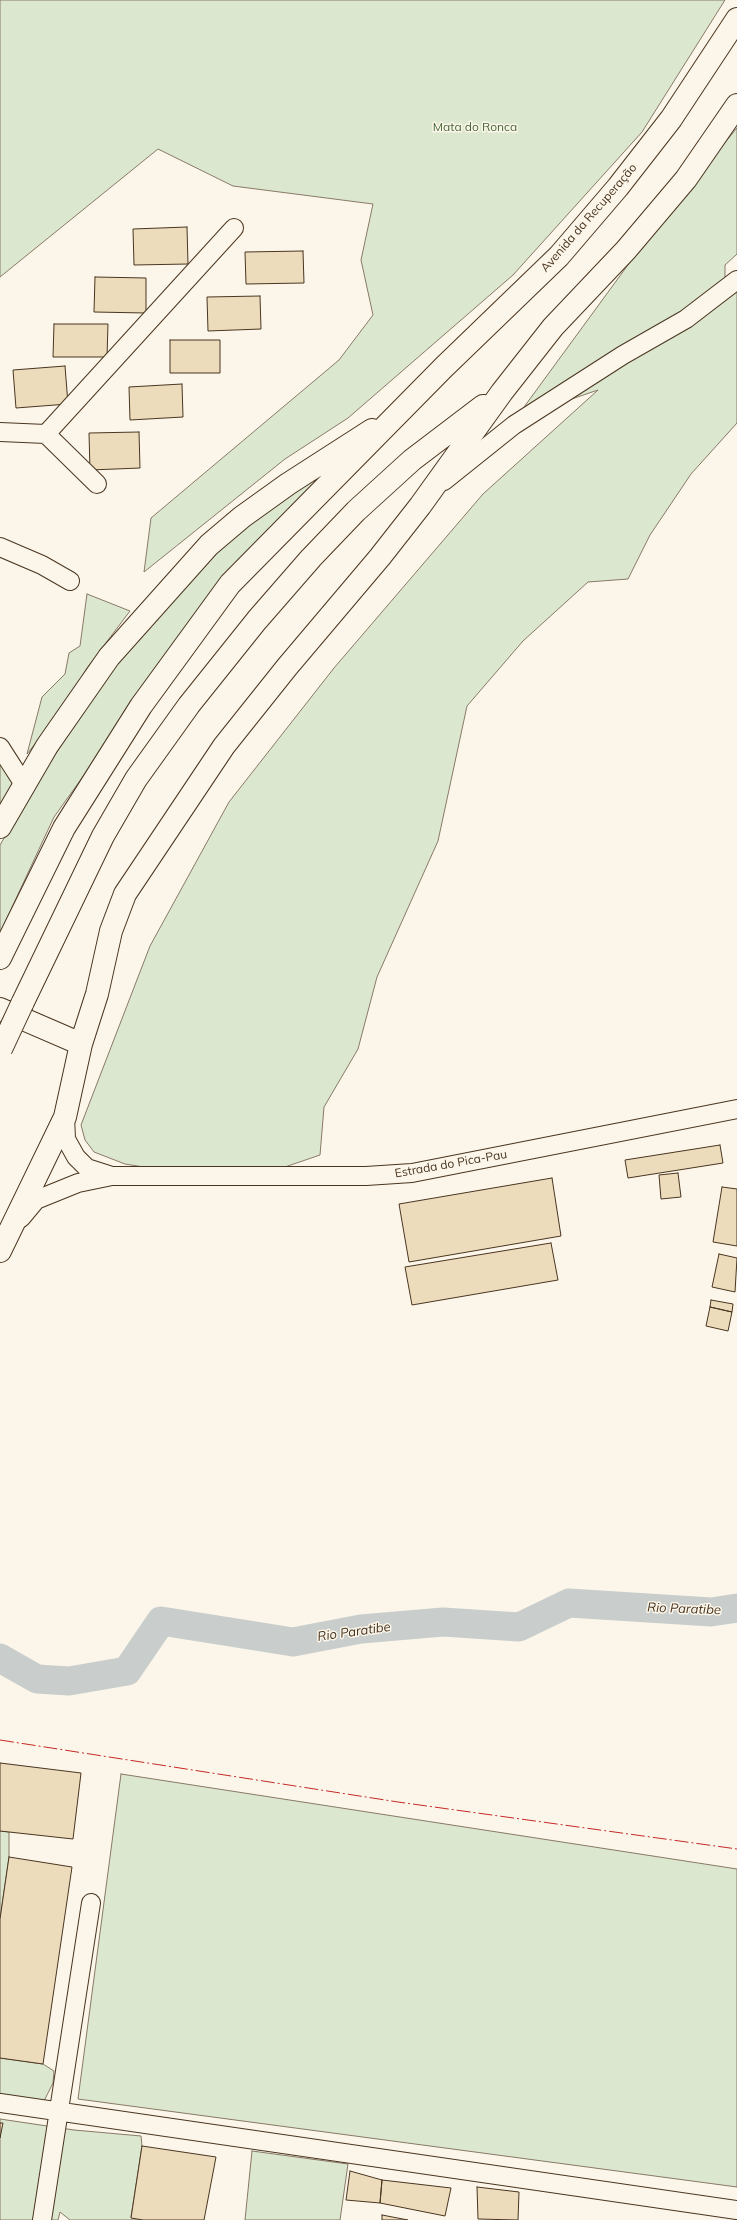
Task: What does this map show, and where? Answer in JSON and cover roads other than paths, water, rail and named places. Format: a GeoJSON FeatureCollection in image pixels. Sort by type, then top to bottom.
{"type":"FeatureCollection","features":[{"type":"Feature","properties":{"kind":"highway","name":"Avenida da Recuperação"},"geometry":{"type":"LineString","coordinates":[[401,413],[559,256],[618,187],[671,119],[737,19]]}},
{"type":"Feature","properties":{"kind":"highway"},"geometry":{"type":"LineString","coordinates":[[4,1242],[65,1117],[81,1044],[97,994],[111,931],[125,894],[224,746],[420,506],[502,392],[553,327],[626,250],[686,179],[737,105]]}},
{"type":"Feature","properties":{"kind":"highway"},"geometry":{"type":"LineString","coordinates":[[1,1052],[22,1004],[103,836],[136,779],[189,705],[257,620],[311,558],[356,511],[412,460],[502,392]]}},
{"type":"Feature","properties":{"kind":"highway"},"geometry":{"type":"LineString","coordinates":[[0,827],[48,746],[109,656],[208,545],[242,517],[288,484],[401,413]]}},
{"type":"Feature","properties":{"kind":"highway"},"geometry":{"type":"LineString","coordinates":[[0,958],[64,828],[140,706],[230,584],[401,413]]}},
{"type":"Feature","properties":{"kind":"highway"},"geometry":{"type":"LineString","coordinates":[[0,1008],[81,1044]]}},
{"type":"Feature","properties":{"kind":"street"},"geometry":{"type":"LineString","coordinates":[[46,434],[234,228]]}},
{"type":"Feature","properties":{"kind":"street"},"geometry":{"type":"LineString","coordinates":[[420,506],[447,478],[514,425],[623,355],[686,319],[737,280]]}},
{"type":"Feature","properties":{"kind":"street"},"geometry":{"type":"LineString","coordinates":[[0,432],[46,434],[97,484]]}},
{"type":"Feature","properties":{"kind":"street"},"geometry":{"type":"LineString","coordinates":[[0,547],[42,565],[70,581]]}},
{"type":"Feature","properties":{"kind":"street"},"geometry":{"type":"LineString","coordinates":[[0,747],[25,786]]}},
{"type":"Feature","properties":{"kind":"street","name":"Estrada do Pica-Pau"},"geometry":{"type":"LineString","coordinates":[[4,1242],[36,1200],[78,1183],[112,1176],[366,1176],[412,1173],[737,1109]]}},
{"type":"Feature","properties":{"kind":"street","name":"Estrada do Pica-Pau"},"geometry":{"type":"LineString","coordinates":[[65,1117],[66,1139],[76,1157],[87,1168],[112,1176]]}},
{"type":"Feature","properties":{"kind":"street"},"geometry":{"type":"LineString","coordinates":[[42,2220],[57,2111],[91,1903]]}},
{"type":"Feature","properties":{"kind":"street"},"geometry":{"type":"LineString","coordinates":[[0,2103],[737,2210]]}},
{"type":"Feature","properties":{"kind":"waterway","name":"Rio Paratibe"},"geometry":{"type":"LineString","coordinates":[[0,1658],[37,1679],[69,1681],[127,1671],[161,1621],[293,1642],[361,1629],[443,1622],[519,1627],[569,1603],[711,1612],[737,1608]]}},
{"type":"Feature","properties":{"kind":"park label","name":"Mata do Ronca"},"geometry":{"type":"Point","coordinates":[475,127]}}]}
